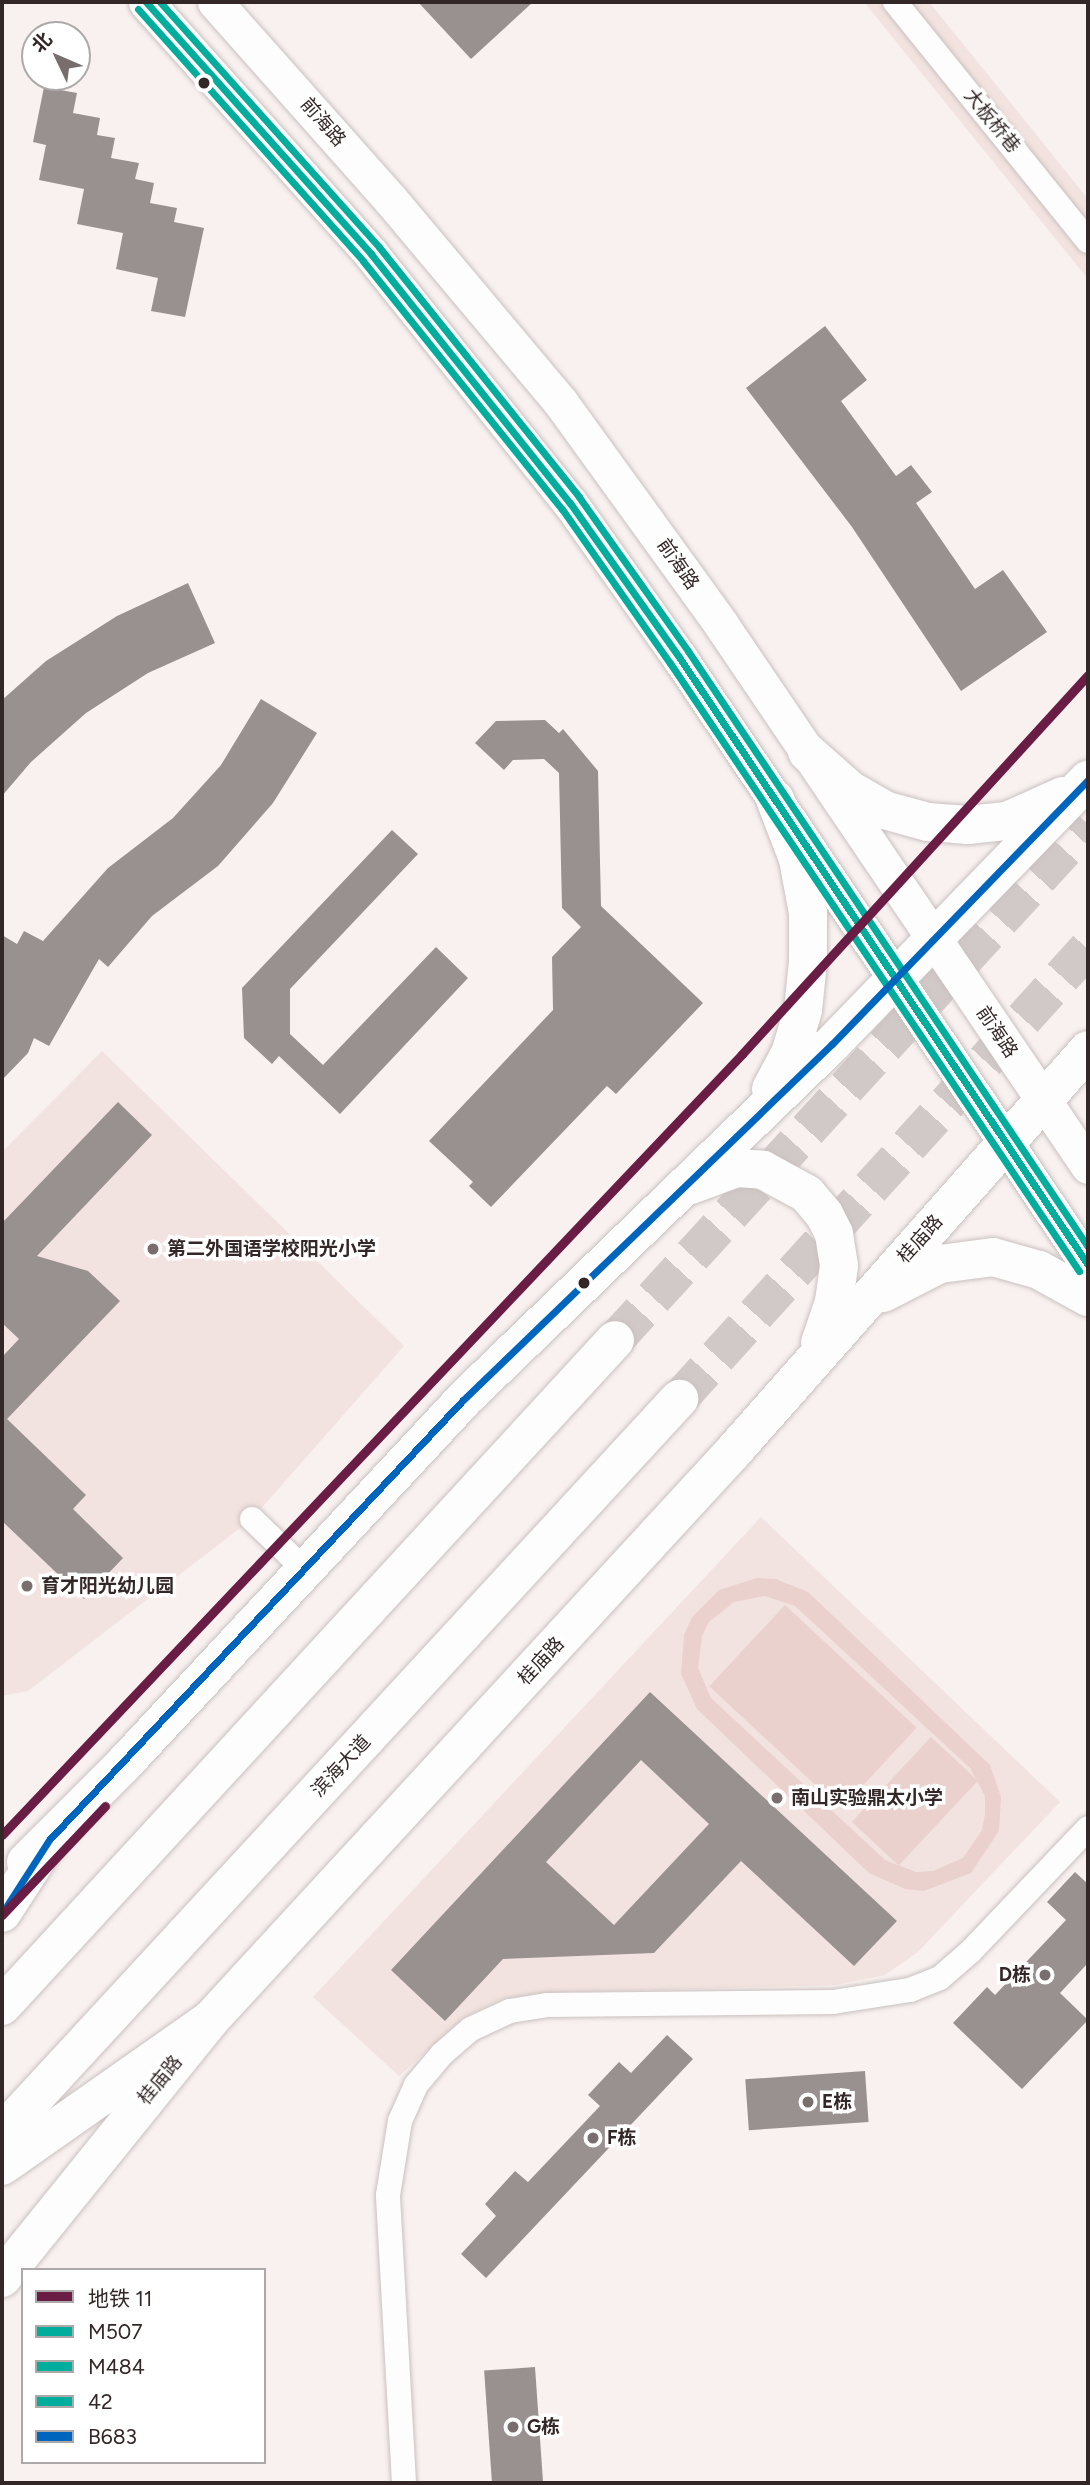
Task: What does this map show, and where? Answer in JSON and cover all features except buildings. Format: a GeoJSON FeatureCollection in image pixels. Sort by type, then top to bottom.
{"type":"FeatureCollection","features":[{"type":"Feature","properties":{"kind":"main road"},"geometry":{"type":"LineString","coordinates":[[146,2],[371,254],[570,503],[775,799],[1088,1265]]}},
{"type":"Feature","properties":{"kind":"main road","name":"前海路"},"geometry":{"type":"LineString","coordinates":[[215,2],[390,198],[561,403],[659,536],[1088,1166]]}},
{"type":"Feature","properties":{"kind":"main road"},"geometry":{"type":"LineString","coordinates":[[807,752],[850,790],[884,810],[928,822],[968,825],[1007,821],[1051,804],[1088,780]]}},
{"type":"Feature","properties":{"kind":"main road"},"geometry":{"type":"LineString","coordinates":[[2,1884],[49,1840],[462,1401],[895,979],[1088,780]]}},
{"type":"Feature","properties":{"kind":"main road"},"geometry":{"type":"LineString","coordinates":[[738,1133],[770,1090],[789,1054],[803,1010],[808,962],[808,913],[798,859],[775,799]]}},
{"type":"Feature","properties":{"kind":"main road","name":"桂庙路"},"geometry":{"type":"LineString","coordinates":[[2,2278],[210,2020],[733,1452],[1088,1050]]}},
{"type":"Feature","properties":{"kind":"main road"},"geometry":{"type":"LineString","coordinates":[[667,1201],[704,1177],[737,1168],[763,1170],[807,1194],[834,1234],[839,1266],[834,1302],[816,1355]]}},
{"type":"Feature","properties":{"kind":"main road"},"geometry":{"type":"LineString","coordinates":[[845,1322],[911,1276],[972,1257],[993,1257],[1039,1270],[1088,1297]]}},
{"type":"Feature","properties":{"kind":"main road"},"geometry":{"type":"LineString","coordinates":[[2,2006],[615,1340]]}},
{"type":"Feature","properties":{"kind":"main road","name":"滨海大道"},"geometry":{"type":"LineString","coordinates":[[2,2133],[679,1399]]}},
{"type":"Feature","properties":{"kind":"main road"},"geometry":{"type":"LineString","coordinates":[[2,1913],[49,1840]]}},
{"type":"Feature","properties":{"kind":"main road"},"geometry":{"type":"LineString","coordinates":[[2,2166],[210,2020]]}},
{"type":"Feature","properties":{"kind":"street","name":"大板桥巷"},"geometry":{"type":"LineString","coordinates":[[895,2],[1088,241]]}},
{"type":"Feature","properties":{"kind":"street"},"geometry":{"type":"LineString","coordinates":[[252,1520],[305,1570]]}},
{"type":"Feature","properties":{"kind":"street"},"geometry":{"type":"LineString","coordinates":[[404,2483],[388,2196],[400,2121],[416,2085],[442,2054],[481,2025],[510,2011],[547,2005],[833,2002],[910,1990],[940,1978],[970,1952],[1088,1828]]}},
{"type":"Feature","properties":{"kind":"shaded area"},"geometry":{"type":"Polygon","coordinates":[[[864,2],[929,2],[989,76],[1088,199],[1088,279],[864,2]]]}},
{"type":"Feature","properties":{"kind":"shaded area","name":"第二外国语学校阳光小学"},"geometry":{"type":"Polygon","coordinates":[[[102,1051],[404,1346],[252,1519],[28,1691],[2,1696],[2,1152],[102,1051]]]}},
{"type":"Feature","properties":{"kind":"shaded area","name":"南山实验鼎太小学"},"geometry":{"type":"Polygon","coordinates":[[[761,1517],[1060,1802],[918,1952],[885,1975],[836,1985],[543,1993],[502,1999],[463,2018],[399,2076],[313,1997],[761,1517]]]}},
{"type":"Feature","properties":{"kind":"shaded area"},"geometry":{"type":"Polygon","coordinates":[[[757,1578],[776,1579],[808,1592],[990,1765],[1001,1797],[999,1831],[971,1873],[924,1891],[905,1889],[869,1873],[697,1709],[681,1674],[684,1635],[692,1617],[719,1590],[757,1578]],[[765,1596],[734,1602],[709,1622],[702,1636],[698,1668],[711,1698],[885,1860],[916,1872],[933,1871],[963,1858],[982,1830],[985,1814],[985,1796],[970,1768],[795,1606],[765,1596]]]}},
{"type":"Feature","properties":{"kind":"shaded area"},"geometry":{"type":"Polygon","coordinates":[[[785,1605],[917,1728],[841,1809],[709,1686],[785,1605]]]}},
{"type":"Feature","properties":{"kind":"shaded area"},"geometry":{"type":"Polygon","coordinates":[[[931,1737],[978,1781],[899,1865],[852,1822],[931,1737]]]}},
{"type":"Feature","properties":{"kind":"tunnel"},"geometry":{"type":"LineString","coordinates":[[615,1340],[1088,824]]}},
{"type":"Feature","properties":{"kind":"tunnel"},"geometry":{"type":"LineString","coordinates":[[679,1399],[1088,948]]}},
{"type":"Feature","properties":{"kind":"metro line","name":"11"},"geometry":{"type":"LineString","coordinates":[[2,1835],[742,1054],[1088,675]]}},
{"type":"Feature","properties":{"kind":"metro line","name":"11"},"geometry":{"type":"LineString","coordinates":[[2,1915],[105,1806]]}},
{"type":"Feature","properties":{"kind":"transit line","name":"M507"},"geometry":{"type":"LineString","coordinates":[[146,2],[371,254],[570,503],[679,657],[1088,1265]]}},
{"type":"Feature","properties":{"kind":"transit line","name":"42"},"geometry":{"type":"LineString","coordinates":[[160,2],[379,247],[579,497],[688,651],[1088,1247]]}},
{"type":"Feature","properties":{"kind":"transit line","name":"M484"},"geometry":{"type":"LineString","coordinates":[[138,9],[363,261],[562,509],[670,663],[1079,1271]]}},
{"type":"Feature","properties":{"kind":"transit line","name":"B683"},"geometry":{"type":"LineString","coordinates":[[2,1913],[49,1840],[462,1401],[832,1044],[1088,780]]}},
{"type":"Feature","properties":{"kind":"place","name":"第二外国语学校阳光小学"},"geometry":{"type":"Point","coordinates":[153,1249]}},
{"type":"Feature","properties":{"kind":"place","name":"育才阳光幼儿园"},"geometry":{"type":"Point","coordinates":[27,1586]}},
{"type":"Feature","properties":{"kind":"place","name":"南山实验鼎太小学"},"geometry":{"type":"Point","coordinates":[777,1798]}},
{"type":"Feature","properties":{"kind":"place","name":"D栋"},"geometry":{"type":"Point","coordinates":[1045,1975]}},
{"type":"Feature","properties":{"kind":"place","name":"E栋"},"geometry":{"type":"Point","coordinates":[808,2102]}},
{"type":"Feature","properties":{"kind":"place","name":"F栋"},"geometry":{"type":"Point","coordinates":[593,2138]}},
{"type":"Feature","properties":{"kind":"place","name":"G栋"},"geometry":{"type":"Point","coordinates":[513,2427]}}]}
